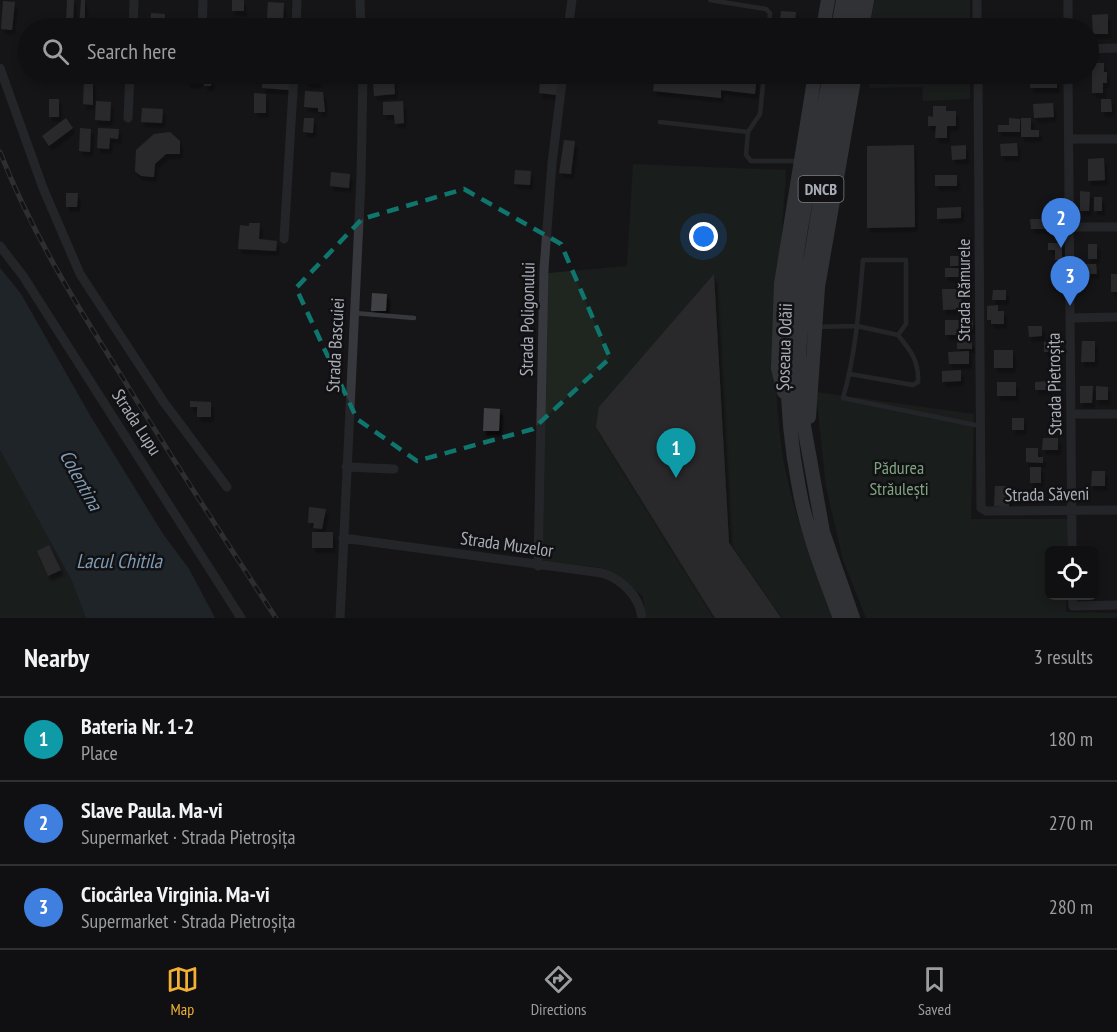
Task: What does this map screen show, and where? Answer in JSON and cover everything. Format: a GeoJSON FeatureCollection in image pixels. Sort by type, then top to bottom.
{"type":"FeatureCollection","features":[{"type":"Feature","properties":{"kind":"main road"},"geometry":{"type":"LineString","coordinates":[[825,18],[828,0]]}},
{"type":"Feature","properties":{"kind":"main road"},"geometry":{"type":"LineString","coordinates":[[843,0],[847,18]]}},
{"type":"Feature","properties":{"kind":"main road"},"geometry":{"type":"LineString","coordinates":[[850,18],[854,0]]}},
{"type":"Feature","properties":{"kind":"main road"},"geometry":{"type":"LineString","coordinates":[[853,18],[867,0]]}},
{"type":"Feature","properties":{"kind":"main road"},"geometry":{"type":"LineString","coordinates":[[791,425],[778,368],[781,284],[813,84]]}},
{"type":"Feature","properties":{"kind":"main road","name":"Șoseaua Odăii"},"geometry":{"type":"LineString","coordinates":[[828,84],[792,295],[788,344],[791,425],[799,490],[808,527],[840,618]]}},
{"type":"Feature","properties":{"kind":"main road","name":"Șoseaua Odăii"},"geometry":{"type":"LineString","coordinates":[[839,84],[801,319],[799,398],[828,550],[852,618]]}},
{"type":"Feature","properties":{"kind":"main road"},"geometry":{"type":"LineString","coordinates":[[808,450],[814,327],[832,201],[853,84]]}},
{"type":"Feature","properties":{"kind":"street"},"geometry":{"type":"LineString","coordinates":[[133,18],[134,0]]}},
{"type":"Feature","properties":{"kind":"street"},"geometry":{"type":"LineString","coordinates":[[202,18],[203,0]]}},
{"type":"Feature","properties":{"kind":"street"},"geometry":{"type":"LineString","coordinates":[[296,18],[297,0]]}},
{"type":"Feature","properties":{"kind":"street"},"geometry":{"type":"LineString","coordinates":[[360,0],[361,18]]}},
{"type":"Feature","properties":{"kind":"street"},"geometry":{"type":"LineString","coordinates":[[569,18],[572,0]]}},
{"type":"Feature","properties":{"kind":"street"},"geometry":{"type":"LineString","coordinates":[[977,0],[977,18]]}},
{"type":"Feature","properties":{"kind":"street"},"geometry":{"type":"LineString","coordinates":[[1068,0],[1068,18]]}},
{"type":"Feature","properties":{"kind":"street"},"geometry":{"type":"LineString","coordinates":[[1099,49],[1117,48]]}},
{"type":"Feature","properties":{"kind":"street"},"geometry":{"type":"LineString","coordinates":[[0,68],[39,177],[80,274],[163,401],[226,487]]}},
{"type":"Feature","properties":{"kind":"street"},"geometry":{"type":"LineString","coordinates":[[128,118],[130,84]]}},
{"type":"Feature","properties":{"kind":"street"},"geometry":{"type":"LineString","coordinates":[[284,239],[293,84]]}},
{"type":"Feature","properties":{"kind":"street","name":"Strada Bascuiei"},"geometry":{"type":"LineString","coordinates":[[340,618],[361,179],[363,84]]}},
{"type":"Feature","properties":{"kind":"street","name":"Strada Poligonului"},"geometry":{"type":"LineString","coordinates":[[538,566],[544,269],[552,163],[562,84]]}},
{"type":"Feature","properties":{"kind":"street","name":"Strada Rămurele"},"geometry":{"type":"LineString","coordinates":[[978,84],[981,506]]}},
{"type":"Feature","properties":{"kind":"street","name":"Strada Pietroșița"},"geometry":{"type":"LineString","coordinates":[[1068,84],[1072,546]]}},
{"type":"Feature","properties":{"kind":"street"},"geometry":{"type":"LineString","coordinates":[[1069,139],[1117,139]]}},
{"type":"Feature","properties":{"kind":"street"},"geometry":{"type":"LineString","coordinates":[[1069,227],[1117,227]]}},
{"type":"Feature","properties":{"kind":"street","name":"Strada Lupu"},"geometry":{"type":"LineString","coordinates":[[0,246],[23,276],[241,618]]}},
{"type":"Feature","properties":{"kind":"street"},"geometry":{"type":"LineString","coordinates":[[1070,318],[1117,317]]}},
{"type":"Feature","properties":{"kind":"street"},"geometry":{"type":"LineString","coordinates":[[1071,414],[1117,414]]}},
{"type":"Feature","properties":{"kind":"street"},"geometry":{"type":"LineString","coordinates":[[346,466],[394,469]]}},
{"type":"Feature","properties":{"kind":"street","name":"Strada Săveni"},"geometry":{"type":"LineString","coordinates":[[981,506],[986,511],[1117,510]]}},
{"type":"Feature","properties":{"kind":"street","name":"Strada Muzelor"},"geometry":{"type":"LineString","coordinates":[[343,538],[607,575],[638,599],[642,618]]}},
{"type":"Feature","properties":{"kind":"street"},"geometry":{"type":"LineString","coordinates":[[1072,601],[1117,605]]}},
{"type":"Feature","properties":{"kind":"lane"},"geometry":{"type":"LineString","coordinates":[[710,0],[765,9],[770,13],[770,18]]}},
{"type":"Feature","properties":{"kind":"lane"},"geometry":{"type":"LineString","coordinates":[[763,84],[760,114],[748,132],[746,155],[751,161],[799,161]]}},
{"type":"Feature","properties":{"kind":"lane"},"geometry":{"type":"LineString","coordinates":[[660,122],[748,132]]}},
{"type":"Feature","properties":{"kind":"lane"},"geometry":{"type":"LineString","coordinates":[[898,335],[906,324],[906,260],[863,260],[857,327],[850,374],[843,398],[980,426]]}},
{"type":"Feature","properties":{"kind":"lane"},"geometry":{"type":"LineString","coordinates":[[353,313],[414,318]]}},
{"type":"Feature","properties":{"kind":"lane"},"geometry":{"type":"LineString","coordinates":[[814,327],[857,327],[898,335],[915,356],[919,367],[918,382],[913,386],[850,374]]}},
{"type":"Feature","properties":{"kind":"highlighted area"},"geometry":{"type":"Polygon","coordinates":[[[464,189],[561,244],[610,358],[533,429],[417,461],[357,419],[296,288],[362,219],[464,189]]]}},
{"type":"Feature","properties":{"kind":"green space"},"geometry":{"type":"Polygon","coordinates":[[[874,0],[970,0],[970,18],[871,18],[874,0]]]}},
{"type":"Feature","properties":{"kind":"green space"},"geometry":{"type":"Polygon","coordinates":[[[869,84],[970,84],[970,99],[923,101],[922,87],[870,88],[869,84]]]}},
{"type":"Feature","properties":{"kind":"green space"},"geometry":{"type":"Polygon","coordinates":[[[633,164],[786,170],[776,342],[781,444],[795,510],[833,618],[646,618],[643,596],[604,568],[538,560],[548,273],[627,266],[633,164]]]}},
{"type":"Feature","properties":{"kind":"green space","name":"Pădurea Străulești"},"geometry":{"type":"Polygon","coordinates":[[[816,392],[974,414],[971,519],[1068,519],[1067,546],[1045,546],[1045,600],[1066,600],[1066,612],[1117,613],[1117,618],[866,618],[843,560],[826,487],[816,392]]]}},
{"type":"Feature","properties":{"kind":"green space"},"geometry":{"type":"Polygon","coordinates":[[[0,450],[71,579],[86,618],[0,618],[0,450]]]}},
{"type":"Feature","properties":{"kind":"water","name":"Lacul Chitila"},"geometry":{"type":"Polygon","coordinates":[[[0,268],[21,294],[91,417],[163,534],[189,569],[215,618],[86,618],[71,579],[0,450],[0,268]]]}},
{"type":"Feature","properties":{"kind":"building"},"geometry":{"type":"Polygon","coordinates":[[[67,0],[74,0],[73,18],[66,18],[67,0]]]}},
{"type":"Feature","properties":{"kind":"building"},"geometry":{"type":"Polygon","coordinates":[[[81,0],[85,0],[85,18],[80,18],[81,0]]]}},
{"type":"Feature","properties":{"kind":"building"},"geometry":{"type":"Polygon","coordinates":[[[232,0],[244,0],[244,11],[232,11],[232,0]]]}},
{"type":"Feature","properties":{"kind":"building"},"geometry":{"type":"Polygon","coordinates":[[[3,1],[15,2],[12,30],[1,29],[3,1]]]}},
{"type":"Feature","properties":{"kind":"building"},"geometry":{"type":"Polygon","coordinates":[[[268,2],[284,3],[283,18],[267,18],[268,2]]]}},
{"type":"Feature","properties":{"kind":"building"},"geometry":{"type":"Polygon","coordinates":[[[781,11],[796,12],[795,18],[780,18],[781,11]]]}},
{"type":"Feature","properties":{"kind":"building"},"geometry":{"type":"Polygon","coordinates":[[[151,13],[165,14],[165,18],[151,18],[151,13]]]}},
{"type":"Feature","properties":{"kind":"building"},"geometry":{"type":"Polygon","coordinates":[[[1108,14],[1108,34],[1099,34],[1099,18],[1092,18],[1092,15],[1108,14]]]}},
{"type":"Feature","properties":{"kind":"building"},"geometry":{"type":"Polygon","coordinates":[[[1099,63],[1104,63],[1107,83],[1103,83],[1103,93],[1092,93],[1092,84],[1099,84],[1099,63]]]}},
{"type":"Feature","properties":{"kind":"building"},"geometry":{"type":"Polygon","coordinates":[[[84,84],[93,84],[93,105],[83,104],[84,84]]]}},
{"type":"Feature","properties":{"kind":"building"},"geometry":{"type":"Polygon","coordinates":[[[262,84],[290,84],[289,90],[262,88],[262,84]]]}},
{"type":"Feature","properties":{"kind":"building"},"geometry":{"type":"Polygon","coordinates":[[[373,84],[394,84],[395,94],[374,96],[373,84]]]}},
{"type":"Feature","properties":{"kind":"building"},"geometry":{"type":"Polygon","coordinates":[[[540,84],[559,84],[557,95],[539,93],[540,84]]]}},
{"type":"Feature","properties":{"kind":"building"},"geometry":{"type":"Polygon","coordinates":[[[654,84],[756,84],[755,94],[721,90],[721,98],[653,91],[654,84]]]}},
{"type":"Feature","properties":{"kind":"building"},"geometry":{"type":"Polygon","coordinates":[[[1030,84],[1057,84],[1057,88],[1030,88],[1030,84]]]}},
{"type":"Feature","properties":{"kind":"building"},"geometry":{"type":"Polygon","coordinates":[[[305,91],[323,92],[325,112],[318,112],[318,108],[304,107],[305,91]]]}},
{"type":"Feature","properties":{"kind":"building"},"geometry":{"type":"Polygon","coordinates":[[[254,93],[266,94],[266,113],[254,113],[254,93]]]}},
{"type":"Feature","properties":{"kind":"building"},"geometry":{"type":"Polygon","coordinates":[[[49,99],[59,99],[59,117],[49,117],[49,99]]]}},
{"type":"Feature","properties":{"kind":"building"},"geometry":{"type":"Polygon","coordinates":[[[1101,99],[1111,99],[1112,112],[1101,112],[1101,99]]]}},
{"type":"Feature","properties":{"kind":"building"},"geometry":{"type":"Polygon","coordinates":[[[96,101],[111,102],[110,121],[95,120],[96,101]]]}},
{"type":"Feature","properties":{"kind":"building"},"geometry":{"type":"Polygon","coordinates":[[[403,101],[404,123],[395,124],[394,115],[383,115],[383,102],[403,101]]]}},
{"type":"Feature","properties":{"kind":"building"},"geometry":{"type":"Polygon","coordinates":[[[1053,103],[1054,117],[1034,118],[1033,104],[1053,103]]]}},
{"type":"Feature","properties":{"kind":"building"},"geometry":{"type":"Polygon","coordinates":[[[933,106],[946,106],[946,111],[956,111],[956,126],[947,126],[947,138],[935,138],[936,126],[928,126],[928,116],[933,117],[933,106]]]}},
{"type":"Feature","properties":{"kind":"building"},"geometry":{"type":"Polygon","coordinates":[[[142,108],[163,109],[162,123],[141,122],[142,108]]]}},
{"type":"Feature","properties":{"kind":"building"},"geometry":{"type":"Polygon","coordinates":[[[66,118],[73,128],[49,146],[42,136],[66,118]]]}},
{"type":"Feature","properties":{"kind":"building"},"geometry":{"type":"Polygon","coordinates":[[[304,118],[314,118],[313,133],[303,132],[304,118]]]}},
{"type":"Feature","properties":{"kind":"building"},"geometry":{"type":"Polygon","coordinates":[[[1009,118],[1020,119],[1020,132],[998,132],[998,125],[1009,125],[1009,118]]]}},
{"type":"Feature","properties":{"kind":"building"},"geometry":{"type":"Polygon","coordinates":[[[1021,118],[1031,118],[1031,130],[1039,130],[1039,137],[1021,137],[1021,118]]]}},
{"type":"Feature","properties":{"kind":"building"},"geometry":{"type":"Polygon","coordinates":[[[80,128],[91,129],[90,152],[79,151],[80,128]]]}},
{"type":"Feature","properties":{"kind":"building"},"geometry":{"type":"Polygon","coordinates":[[[98,128],[119,129],[118,139],[110,138],[109,149],[97,148],[98,128]]]}},
{"type":"Feature","properties":{"kind":"building"},"geometry":{"type":"Polygon","coordinates":[[[170,132],[180,141],[180,154],[166,154],[155,164],[154,177],[141,176],[135,171],[136,150],[154,134],[170,132]]]}},
{"type":"Feature","properties":{"kind":"building"},"geometry":{"type":"Polygon","coordinates":[[[564,140],[575,141],[571,174],[559,173],[564,140]]]}},
{"type":"Feature","properties":{"kind":"building"},"geometry":{"type":"Polygon","coordinates":[[[1017,143],[1018,156],[1001,156],[1000,144],[1017,143]]]}},
{"type":"Feature","properties":{"kind":"building"},"geometry":{"type":"Polygon","coordinates":[[[914,145],[915,227],[867,228],[867,146],[914,145]]]}},
{"type":"Feature","properties":{"kind":"building"},"geometry":{"type":"Polygon","coordinates":[[[966,145],[966,159],[952,160],[951,146],[966,145]]]}},
{"type":"Feature","properties":{"kind":"building"},"geometry":{"type":"Polygon","coordinates":[[[1104,158],[1105,180],[1088,181],[1088,159],[1104,158]]]}},
{"type":"Feature","properties":{"kind":"building"},"geometry":{"type":"Polygon","coordinates":[[[515,170],[531,171],[530,185],[514,184],[515,170]]]}},
{"type":"Feature","properties":{"kind":"building"},"geometry":{"type":"Polygon","coordinates":[[[331,172],[350,174],[349,188],[330,186],[331,172]]]}},
{"type":"Feature","properties":{"kind":"building"},"geometry":{"type":"Polygon","coordinates":[[[935,175],[957,175],[957,186],[935,186],[935,175]]]}},
{"type":"Feature","properties":{"kind":"building"},"geometry":{"type":"Polygon","coordinates":[[[1080,191],[1090,192],[1089,211],[1080,211],[1080,191]]]}},
{"type":"Feature","properties":{"kind":"building"},"geometry":{"type":"Polygon","coordinates":[[[66,193],[78,193],[77,207],[66,207],[66,193]]]}},
{"type":"Feature","properties":{"kind":"building"},"geometry":{"type":"Polygon","coordinates":[[[1094,197],[1102,197],[1102,211],[1094,211],[1094,197]]]}},
{"type":"Feature","properties":{"kind":"building"},"geometry":{"type":"Polygon","coordinates":[[[961,207],[961,218],[937,219],[937,208],[961,207]]]}},
{"type":"Feature","properties":{"kind":"building"},"geometry":{"type":"Polygon","coordinates":[[[1030,219],[1049,219],[1049,229],[1031,229],[1030,219]]]}},
{"type":"Feature","properties":{"kind":"building"},"geometry":{"type":"Polygon","coordinates":[[[249,223],[260,223],[259,239],[277,241],[276,251],[238,249],[240,225],[249,226],[249,223]]]}},
{"type":"Feature","properties":{"kind":"building"},"geometry":{"type":"Polygon","coordinates":[[[1048,243],[1062,243],[1062,260],[1055,260],[1055,250],[1048,250],[1048,243]]]}},
{"type":"Feature","properties":{"kind":"building"},"geometry":{"type":"Polygon","coordinates":[[[1088,244],[1097,244],[1097,259],[1088,259],[1088,244]]]}},
{"type":"Feature","properties":{"kind":"building"},"geometry":{"type":"Polygon","coordinates":[[[950,256],[965,256],[965,266],[950,266],[950,256]]]}},
{"type":"Feature","properties":{"kind":"building"},"geometry":{"type":"Polygon","coordinates":[[[1085,264],[1096,264],[1097,274],[1085,274],[1085,264]]]}},
{"type":"Feature","properties":{"kind":"building"},"geometry":{"type":"Polygon","coordinates":[[[945,268],[970,268],[970,277],[945,277],[945,268]]]}},
{"type":"Feature","properties":{"kind":"building"},"geometry":{"type":"Polygon","coordinates":[[[714,274],[729,543],[781,618],[715,618],[596,427],[599,407],[714,274]]]}},
{"type":"Feature","properties":{"kind":"building"},"geometry":{"type":"Polygon","coordinates":[[[1111,274],[1117,274],[1117,292],[1111,292],[1111,274]]]}},
{"type":"Feature","properties":{"kind":"building"},"geometry":{"type":"Polygon","coordinates":[[[942,289],[961,289],[962,309],[943,310],[942,289]]]}},
{"type":"Feature","properties":{"kind":"building"},"geometry":{"type":"Polygon","coordinates":[[[993,290],[1006,290],[1006,300],[992,300],[993,290]]]}},
{"type":"Feature","properties":{"kind":"building"},"geometry":{"type":"Polygon","coordinates":[[[372,293],[387,294],[386,311],[371,311],[372,293]]]}},
{"type":"Feature","properties":{"kind":"building"},"geometry":{"type":"Polygon","coordinates":[[[998,305],[998,311],[1004,311],[1004,324],[991,324],[991,320],[987,320],[987,306],[998,305]]]}},
{"type":"Feature","properties":{"kind":"building"},"geometry":{"type":"Polygon","coordinates":[[[945,320],[973,320],[973,329],[959,329],[959,335],[945,335],[945,320]]]}},
{"type":"Feature","properties":{"kind":"building"},"geometry":{"type":"Polygon","coordinates":[[[1028,326],[1042,326],[1042,336],[1029,337],[1028,326]]]}},
{"type":"Feature","properties":{"kind":"building"},"geometry":{"type":"Polygon","coordinates":[[[1082,341],[1095,341],[1095,362],[1081,362],[1082,341]]]}},
{"type":"Feature","properties":{"kind":"building"},"geometry":{"type":"Polygon","coordinates":[[[957,342],[972,342],[972,349],[957,349],[957,342]]]}},
{"type":"Feature","properties":{"kind":"building"},"geometry":{"type":"Polygon","coordinates":[[[1044,342],[1058,342],[1058,352],[1044,352],[1044,342]]]}},
{"type":"Feature","properties":{"kind":"building"},"geometry":{"type":"Polygon","coordinates":[[[994,350],[1013,350],[1013,368],[994,368],[994,350]]]}},
{"type":"Feature","properties":{"kind":"building"},"geometry":{"type":"Polygon","coordinates":[[[969,351],[969,364],[949,364],[948,352],[969,351]]]}},
{"type":"Feature","properties":{"kind":"building"},"geometry":{"type":"Polygon","coordinates":[[[961,370],[961,381],[942,382],[942,371],[961,370]]]}},
{"type":"Feature","properties":{"kind":"building"},"geometry":{"type":"Polygon","coordinates":[[[1050,381],[1050,390],[1035,390],[1035,382],[1050,381]]]}},
{"type":"Feature","properties":{"kind":"building"},"geometry":{"type":"Polygon","coordinates":[[[997,382],[1016,382],[1016,396],[997,396],[997,382]]]}},
{"type":"Feature","properties":{"kind":"building"},"geometry":{"type":"Polygon","coordinates":[[[1080,386],[1093,386],[1092,403],[1080,403],[1080,386]]]}},
{"type":"Feature","properties":{"kind":"building"},"geometry":{"type":"Polygon","coordinates":[[[1096,386],[1108,387],[1108,400],[1096,400],[1096,386]]]}},
{"type":"Feature","properties":{"kind":"building"},"geometry":{"type":"Polygon","coordinates":[[[190,401],[211,402],[211,417],[197,417],[197,407],[190,407],[190,401]]]}},
{"type":"Feature","properties":{"kind":"building"},"geometry":{"type":"Polygon","coordinates":[[[484,408],[500,409],[499,431],[483,431],[484,408]]]}},
{"type":"Feature","properties":{"kind":"building"},"geometry":{"type":"Polygon","coordinates":[[[1012,418],[1024,418],[1024,430],[1012,430],[1012,418]]]}},
{"type":"Feature","properties":{"kind":"building"},"geometry":{"type":"Polygon","coordinates":[[[1043,438],[1058,438],[1058,450],[1042,450],[1043,438]]]}},
{"type":"Feature","properties":{"kind":"building"},"geometry":{"type":"Polygon","coordinates":[[[1026,448],[1038,448],[1038,457],[1043,457],[1043,463],[1026,462],[1026,448]]]}},
{"type":"Feature","properties":{"kind":"building"},"geometry":{"type":"Polygon","coordinates":[[[1030,467],[1041,467],[1041,483],[1030,483],[1030,467]]]}},
{"type":"Feature","properties":{"kind":"building"},"geometry":{"type":"Polygon","coordinates":[[[1092,471],[1105,471],[1105,486],[1091,486],[1092,471]]]}},
{"type":"Feature","properties":{"kind":"building"},"geometry":{"type":"Polygon","coordinates":[[[995,486],[1010,486],[1009,507],[994,506],[995,486]]]}},
{"type":"Feature","properties":{"kind":"building"},"geometry":{"type":"Polygon","coordinates":[[[309,507],[326,509],[322,529],[313,528],[314,523],[308,523],[309,507]]]}},
{"type":"Feature","properties":{"kind":"building"},"geometry":{"type":"Polygon","coordinates":[[[312,532],[333,532],[333,548],[312,548],[312,532]]]}},
{"type":"Feature","properties":{"kind":"building"},"geometry":{"type":"Polygon","coordinates":[[[49,545],[61,570],[48,576],[37,551],[49,545]]]}},
{"type":"Feature","properties":{"kind":"railway"},"geometry":{"type":"LineString","coordinates":[[0,152],[25,210],[70,292],[177,465],[276,618]]}},
{"type":"Feature","properties":{"kind":"place","name":"Slave Paula. Ma-vi"},"geometry":{"type":"Point","coordinates":[1061,248]}},
{"type":"Feature","properties":{"kind":"place","name":"Ciocârlea Virginia. Ma-vi"},"geometry":{"type":"Point","coordinates":[1070,306]}},
{"type":"Feature","properties":{"kind":"place","name":"Bateria Nr. 1-2"},"geometry":{"type":"Point","coordinates":[676,478]}},
{"type":"Feature","properties":{"kind":"water label","name":"Colentina"},"geometry":{"type":"Point","coordinates":[81,480]}}]}
